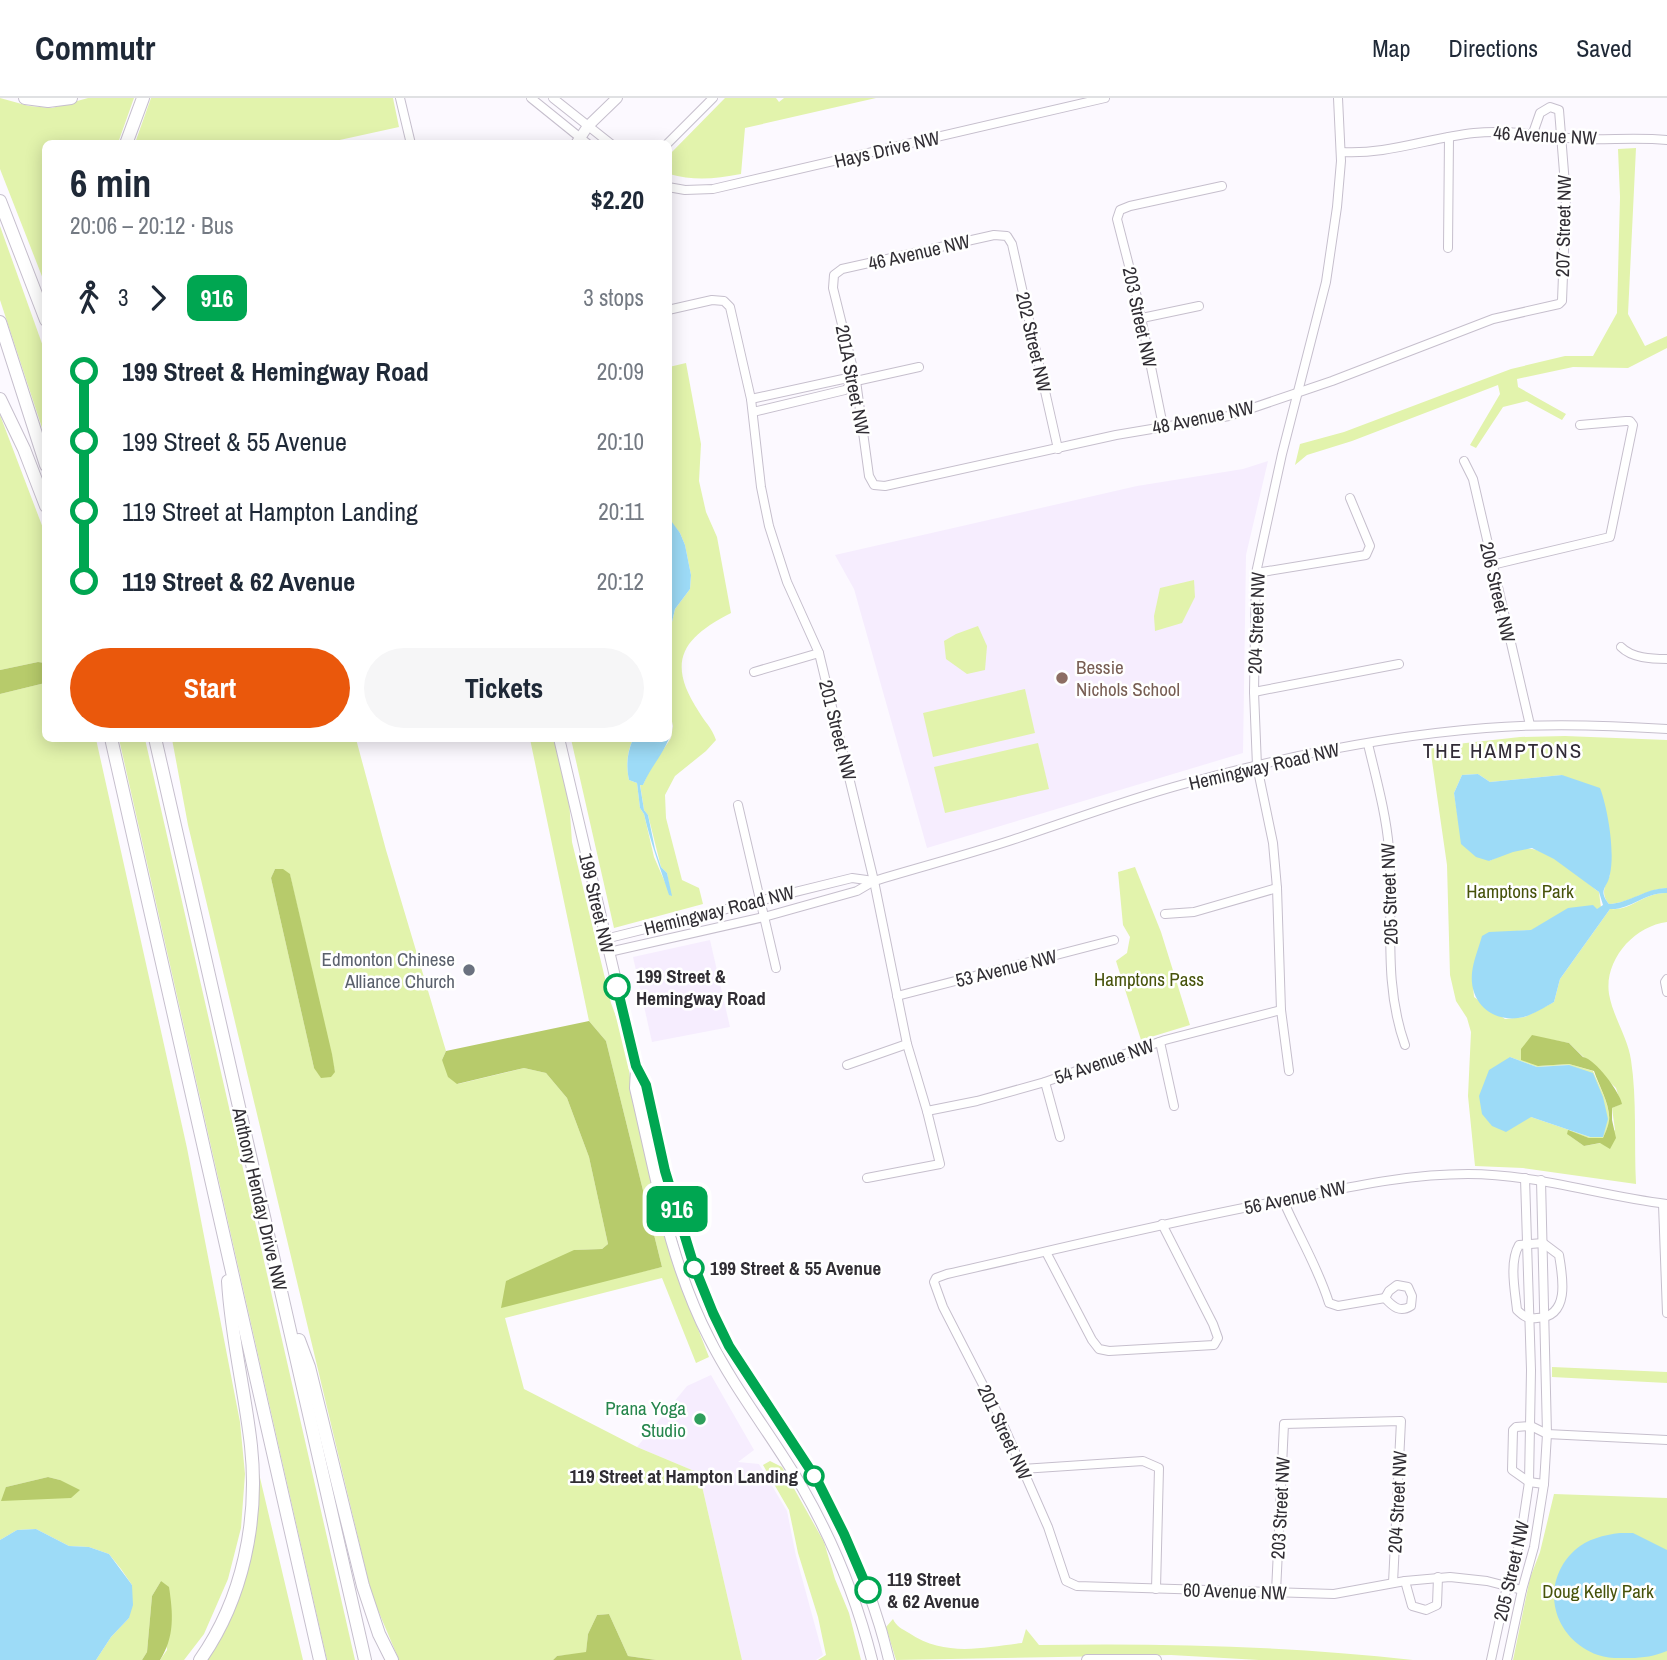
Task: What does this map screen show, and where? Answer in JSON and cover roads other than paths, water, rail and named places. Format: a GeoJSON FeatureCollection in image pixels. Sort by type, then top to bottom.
{"type":"FeatureCollection","features":[{"type":"Feature","properties":{"kind":"highway"},"geometry":{"type":"LineString","coordinates":[[25,98],[48,101],[71,98]]}},
{"type":"Feature","properties":{"kind":"highway"},"geometry":{"type":"LineString","coordinates":[[127,140],[143,98]]}},
{"type":"Feature","properties":{"kind":"highway"},"geometry":{"type":"LineString","coordinates":[[0,201],[42,310]]}},
{"type":"Feature","properties":{"kind":"highway"},"geometry":{"type":"LineString","coordinates":[[0,322],[42,453]]}},
{"type":"Feature","properties":{"kind":"highway"},"geometry":{"type":"LineString","coordinates":[[0,399],[42,496]]}},
{"type":"Feature","properties":{"kind":"highway"},"geometry":{"type":"LineString","coordinates":[[112,742],[320,1660]]}},
{"type":"Feature","properties":{"kind":"highway","name":"Anthony Henday Drive NW"},"geometry":{"type":"LineString","coordinates":[[156,742],[365,1660]]}},
{"type":"Feature","properties":{"kind":"highway"},"geometry":{"type":"LineString","coordinates":[[200,1660],[219,1629],[233,1595],[244,1563],[252,1510],[251,1444],[230,1317],[225,1243]]}},
{"type":"Feature","properties":{"kind":"highway"},"geometry":{"type":"LineString","coordinates":[[282,1297],[309,1367],[363,1586],[391,1660]]}},
{"type":"Feature","properties":{"kind":"main road"},"geometry":{"type":"LineString","coordinates":[[583,140],[589,127],[617,98]]}},
{"type":"Feature","properties":{"kind":"main road","name":"199 Street NW"},"geometry":{"type":"LineString","coordinates":[[560,742],[636,1066],[646,1085],[665,1171],[694,1266],[723,1336],[788,1434],[836,1516],[868,1590],[888,1660]]}},
{"type":"Feature","properties":{"kind":"main road","name":"199 Street NW"},"geometry":{"type":"LineString","coordinates":[[636,1066],[635,1088],[673,1245],[690,1297],[710,1340],[796,1477],[821,1523],[852,1595],[872,1660]]}},
{"type":"Feature","properties":{"kind":"main road"},"geometry":{"type":"LineString","coordinates":[[1087,1660],[1156,1660]]}},
{"type":"Feature","properties":{"kind":"street"},"geometry":{"type":"LineString","coordinates":[[400,98],[410,140]]}},
{"type":"Feature","properties":{"kind":"street"},"geometry":{"type":"LineString","coordinates":[[531,98],[580,140]]}},
{"type":"Feature","properties":{"kind":"street"},"geometry":{"type":"LineString","coordinates":[[553,98],[606,140]]}},
{"type":"Feature","properties":{"kind":"street"},"geometry":{"type":"LineString","coordinates":[[671,140],[713,98]]}},
{"type":"Feature","properties":{"kind":"street","name":"Hays Drive NW"},"geometry":{"type":"LineString","coordinates":[[672,188],[713,189],[1105,98]]}},
{"type":"Feature","properties":{"kind":"street","name":"204 Street NW"},"geometry":{"type":"LineString","coordinates":[[1289,1071],[1281,1010],[1273,843],[1257,766],[1254,692],[1256,573],[1282,454],[1326,282],[1338,207],[1341,152],[1338,98]]}},
{"type":"Feature","properties":{"kind":"street","name":"207 Street NW"},"geometry":{"type":"LineString","coordinates":[[1533,133],[1540,113],[1550,107],[1556,108],[1561,114],[1566,197],[1562,301]]}},
{"type":"Feature","properties":{"kind":"street","name":"46 Avenue NW"},"geometry":{"type":"LineString","coordinates":[[1341,152],[1387,151],[1449,136],[1500,131],[1561,137],[1667,140]]}},
{"type":"Feature","properties":{"kind":"street"},"geometry":{"type":"LineString","coordinates":[[1448,248],[1449,136]]}},
{"type":"Feature","properties":{"kind":"street","name":"203 Street NW"},"geometry":{"type":"LineString","coordinates":[[1163,426],[1142,318],[1117,219],[1120,210],[1130,206],[1222,186]]}},
{"type":"Feature","properties":{"kind":"street","name":"46 Avenue NW"},"geometry":{"type":"LineString","coordinates":[[834,275],[842,270],[994,235],[1007,236]]}},
{"type":"Feature","properties":{"kind":"street","name":"202 Street NW"},"geometry":{"type":"LineString","coordinates":[[1007,236],[1012,244],[1058,449]]}},
{"type":"Feature","properties":{"kind":"street","name":"201A Street NW"},"geometry":{"type":"LineString","coordinates":[[834,275],[833,288],[856,381],[868,467],[874,485]]}},
{"type":"Feature","properties":{"kind":"street","name":"201 Street NW"},"geometry":{"type":"LineString","coordinates":[[672,309],[716,299],[724,301],[730,307],[751,399],[761,487],[774,546],[819,653],[874,881],[907,1044],[940,1164],[867,1178]]}},
{"type":"Feature","properties":{"kind":"street","name":"48 Avenue NW"},"geometry":{"type":"LineString","coordinates":[[874,485],[886,486],[1163,426],[1229,416],[1332,381],[1493,319],[1559,304],[1562,301]]}},
{"type":"Feature","properties":{"kind":"street"},"geometry":{"type":"LineString","coordinates":[[1142,318],[1199,306]]}},
{"type":"Feature","properties":{"kind":"street"},"geometry":{"type":"LineString","coordinates":[[751,399],[843,379],[856,381],[919,367]]}},
{"type":"Feature","properties":{"kind":"street"},"geometry":{"type":"LineString","coordinates":[[753,412],[845,390],[856,381]]}},
{"type":"Feature","properties":{"kind":"street"},"geometry":{"type":"LineString","coordinates":[[1492,565],[1609,537],[1633,425],[1626,421],[1580,425]]}},
{"type":"Feature","properties":{"kind":"street","name":"206 Street NW"},"geometry":{"type":"LineString","coordinates":[[1464,461],[1473,479],[1530,725]]}},
{"type":"Feature","properties":{"kind":"street"},"geometry":{"type":"LineString","coordinates":[[1256,573],[1366,555],[1370,545],[1350,498]]}},
{"type":"Feature","properties":{"kind":"street"},"geometry":{"type":"LineString","coordinates":[[1620,646],[1627,653],[1667,659]]}},
{"type":"Feature","properties":{"kind":"street"},"geometry":{"type":"LineString","coordinates":[[754,672],[819,653]]}},
{"type":"Feature","properties":{"kind":"street"},"geometry":{"type":"LineString","coordinates":[[1254,692],[1399,664]]}},
{"type":"Feature","properties":{"kind":"street","name":"Hemingway Road NW"},"geometry":{"type":"LineString","coordinates":[[609,952],[764,917],[858,891],[874,881],[1010,840],[1093,811],[1183,784],[1257,766],[1445,732],[1530,725],[1667,729]]}},
{"type":"Feature","properties":{"kind":"street","name":"205 Street NW"},"geometry":{"type":"LineString","coordinates":[[1368,744],[1389,848],[1391,988],[1405,1045]]}},
{"type":"Feature","properties":{"kind":"street"},"geometry":{"type":"LineString","coordinates":[[738,805],[776,968]]}},
{"type":"Feature","properties":{"kind":"street","name":"Hemingway Road NW"},"geometry":{"type":"LineString","coordinates":[[606,939],[852,878],[874,881]]}},
{"type":"Feature","properties":{"kind":"street"},"geometry":{"type":"LineString","coordinates":[[1165,914],[1194,912],[1277,888]]}},
{"type":"Feature","properties":{"kind":"street","name":"53 Avenue NW"},"geometry":{"type":"LineString","coordinates":[[897,996],[1114,940]]}},
{"type":"Feature","properties":{"kind":"street"},"geometry":{"type":"LineString","coordinates":[[1667,979],[1667,992]]}},
{"type":"Feature","properties":{"kind":"street","name":"54 Avenue NW"},"geometry":{"type":"LineString","coordinates":[[927,1111],[977,1101],[1045,1082],[1160,1042],[1281,1010]]}},
{"type":"Feature","properties":{"kind":"street"},"geometry":{"type":"LineString","coordinates":[[1160,1042],[1174,1106]]}},
{"type":"Feature","properties":{"kind":"street"},"geometry":{"type":"LineString","coordinates":[[847,1065],[907,1044]]}},
{"type":"Feature","properties":{"kind":"street"},"geometry":{"type":"LineString","coordinates":[[1045,1082],[1060,1137]]}},
{"type":"Feature","properties":{"kind":"street","name":"56 Avenue NW"},"geometry":{"type":"LineString","coordinates":[[934,1287],[936,1278],[947,1274],[1162,1224],[1354,1185],[1405,1178],[1468,1174],[1525,1178],[1665,1204]]}},
{"type":"Feature","properties":{"kind":"street","name":"205 Street NW"},"geometry":{"type":"LineString","coordinates":[[1491,1660],[1507,1586],[1520,1542],[1529,1482],[1530,1319],[1525,1178]]}},
{"type":"Feature","properties":{"kind":"street","name":"205 Street NW"},"geometry":{"type":"LineString","coordinates":[[1507,1660],[1538,1528],[1544,1484],[1547,1434],[1546,1318],[1541,1180]]}},
{"type":"Feature","properties":{"kind":"street"},"geometry":{"type":"LineString","coordinates":[[1283,1200],[1321,1279],[1329,1303],[1338,1306],[1384,1298]]}},
{"type":"Feature","properties":{"kind":"street"},"geometry":{"type":"LineString","coordinates":[[1665,1204],[1667,1313]]}},
{"type":"Feature","properties":{"kind":"street"},"geometry":{"type":"LineString","coordinates":[[1046,1252],[1099,1349],[1109,1352],[1214,1345],[1218,1338],[1213,1324],[1162,1224]]}},
{"type":"Feature","properties":{"kind":"street"},"geometry":{"type":"LineString","coordinates":[[1528,1245],[1544,1244]]}},
{"type":"Feature","properties":{"kind":"street","name":"205 Street NW"},"geometry":{"type":"LineString","coordinates":[[1544,1244],[1559,1255],[1561,1268],[1561,1304],[1555,1314],[1546,1318]]}},
{"type":"Feature","properties":{"kind":"street","name":"205 Street NW"},"geometry":{"type":"LineString","coordinates":[[1528,1245],[1519,1245],[1514,1253],[1515,1292],[1517,1310],[1530,1319]]}},
{"type":"Feature","properties":{"kind":"street","name":"201 Street NW"},"geometry":{"type":"LineString","coordinates":[[934,1287],[1001,1420],[1048,1527],[1066,1581]]}},
{"type":"Feature","properties":{"kind":"street"},"geometry":{"type":"LineString","coordinates":[[1530,1319],[1546,1318]]}},
{"type":"Feature","properties":{"kind":"street","name":"204 Street NW"},"geometry":{"type":"LineString","coordinates":[[1393,1583],[1401,1422]]}},
{"type":"Feature","properties":{"kind":"street","name":"203 Street NW"},"geometry":{"type":"LineString","coordinates":[[1276,1592],[1284,1424],[1401,1422]]}},
{"type":"Feature","properties":{"kind":"street"},"geometry":{"type":"LineString","coordinates":[[1544,1484],[1529,1482],[1515,1474],[1511,1466],[1513,1430],[1519,1426],[1531,1426],[1547,1434],[1667,1440]]}},
{"type":"Feature","properties":{"kind":"street"},"geometry":{"type":"LineString","coordinates":[[1022,1469],[1143,1461],[1159,1468],[1156,1589]]}},
{"type":"Feature","properties":{"kind":"street"},"geometry":{"type":"LineString","coordinates":[[1405,1581],[1412,1606],[1426,1610],[1437,1605],[1438,1577]]}},
{"type":"Feature","properties":{"kind":"street","name":"60 Avenue NW"},"geometry":{"type":"LineString","coordinates":[[1066,1581],[1077,1586],[1334,1594],[1438,1577],[1466,1578],[1522,1590]]}},
{"type":"Feature","properties":{"kind":"water"},"geometry":{"type":"Polygon","coordinates":[[[672,522],[685,545],[691,575],[690,589],[675,609],[672,622],[672,522]]]}},
{"type":"Feature","properties":{"kind":"water"},"geometry":{"type":"Polygon","coordinates":[[[632,742],[667,742],[643,785],[640,785],[655,849],[661,867],[667,873],[672,896],[669,895],[640,808],[637,783],[629,780],[628,754],[632,742]]]}},
{"type":"Feature","properties":{"kind":"water"},"geometry":{"type":"Polygon","coordinates":[[[1478,774],[1490,782],[1562,775],[1600,788],[1611,843],[1610,874],[1604,892],[1609,904],[1667,888],[1667,893],[1652,895],[1618,909],[1610,909],[1560,979],[1554,1002],[1524,1017],[1494,1014],[1479,1002],[1472,984],[1472,973],[1482,936],[1489,932],[1531,930],[1568,908],[1593,905],[1597,909],[1603,905],[1599,892],[1554,859],[1532,848],[1489,861],[1476,857],[1461,844],[1454,793],[1462,775],[1478,774]]]}},
{"type":"Feature","properties":{"kind":"water"},"geometry":{"type":"Polygon","coordinates":[[[1510,1057],[1537,1067],[1569,1065],[1593,1073],[1608,1119],[1603,1137],[1590,1137],[1531,1117],[1506,1132],[1492,1126],[1482,1114],[1479,1096],[1489,1070],[1510,1057]]]}},
{"type":"Feature","properties":{"kind":"water"},"geometry":{"type":"Polygon","coordinates":[[[36,1529],[69,1546],[89,1547],[109,1554],[132,1585],[133,1605],[129,1618],[111,1637],[96,1660],[0,1660],[0,1540],[17,1530],[36,1529]]]}},
{"type":"Feature","properties":{"kind":"water"},"geometry":{"type":"Polygon","coordinates":[[[1620,1533],[1633,1533],[1667,1550],[1667,1651],[1640,1658],[1598,1655],[1570,1637],[1561,1624],[1554,1594],[1557,1578],[1564,1564],[1575,1550],[1585,1543],[1620,1533]]]}},
{"type":"Feature","properties":{"kind":"place","name":"Bessie Nichols School"},"geometry":{"type":"Point","coordinates":[1062,678]}},
{"type":"Feature","properties":{"kind":"place","name":"Edmonton Chinese Alliance Church"},"geometry":{"type":"Point","coordinates":[469,970]}},
{"type":"Feature","properties":{"kind":"place","name":"199 Street & Hemingway Road"},"geometry":{"type":"Point","coordinates":[617,987]}},
{"type":"Feature","properties":{"kind":"place","name":"199 Street & 55 Avenue"},"geometry":{"type":"Point","coordinates":[694,1268]}},
{"type":"Feature","properties":{"kind":"place","name":"Prana Yoga Studio"},"geometry":{"type":"Point","coordinates":[700,1419]}},
{"type":"Feature","properties":{"kind":"place","name":"119 Street at Hampton Landing"},"geometry":{"type":"Point","coordinates":[814,1476]}},
{"type":"Feature","properties":{"kind":"place","name":"119 Street & 62 Avenue"},"geometry":{"type":"Point","coordinates":[868,1590]}},
{"type":"Feature","properties":{"kind":"district","name":"THE HAMPTONS"},"geometry":{"type":"Point","coordinates":[1503,750]}},
{"type":"Feature","properties":{"kind":"park label","name":"Hamptons Park"},"geometry":{"type":"Point","coordinates":[1520,891]}},
{"type":"Feature","properties":{"kind":"park label","name":"Hamptons Pass"},"geometry":{"type":"Point","coordinates":[1149,979]}},
{"type":"Feature","properties":{"kind":"park label","name":"Doug Kelly Park"},"geometry":{"type":"Point","coordinates":[1598,1591]}}]}
